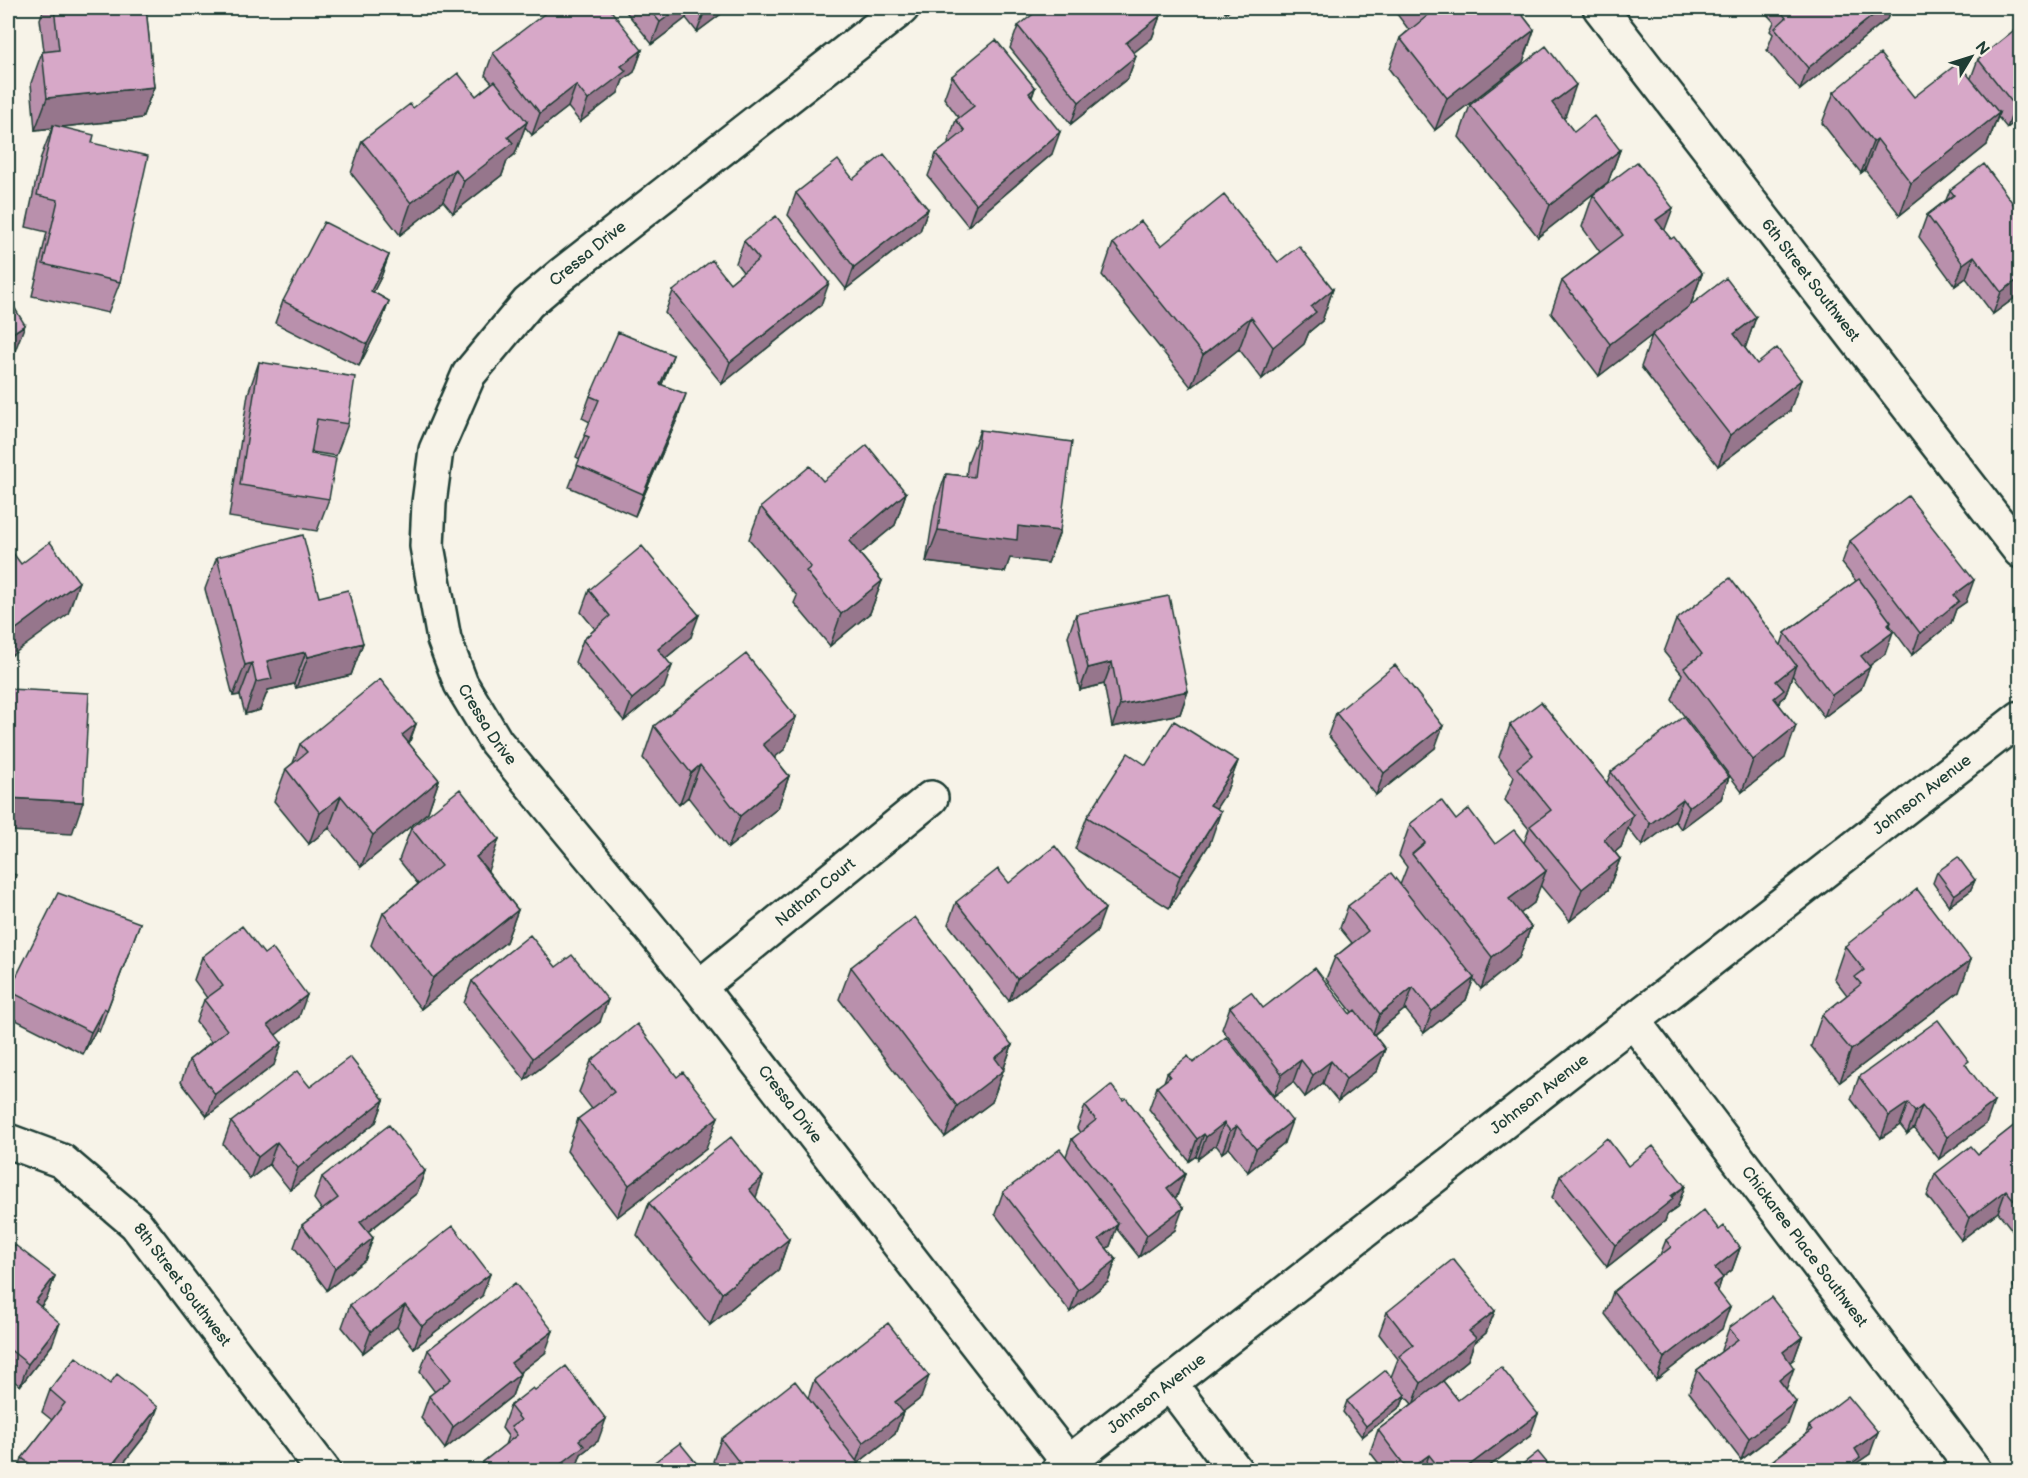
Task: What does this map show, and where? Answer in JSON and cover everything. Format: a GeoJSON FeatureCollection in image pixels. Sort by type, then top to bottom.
{"type":"FeatureCollection","features":[{"type":"Feature","properties":{"kind":"street","name":"Cressa Drive"},"geometry":{"type":"LineString","coordinates":[[902,8],[528,303],[469,374],[436,450],[429,503],[427,546],[444,639],[460,684],[496,742],[699,987],[1064,1467]]}},
{"type":"Feature","properties":{"kind":"street","name":"6th Street Southwest"},"geometry":{"type":"LineString","coordinates":[[1600,8],[2020,551]]}},
{"type":"Feature","properties":{"kind":"street","name":"Johnson Avenue"},"geometry":{"type":"LineString","coordinates":[[1064,1467],[1171,1386],[2020,718]]}},
{"type":"Feature","properties":{"kind":"street","name":"Nathan Court"},"geometry":{"type":"LineString","coordinates":[[699,987],[931,798]]}},
{"type":"Feature","properties":{"kind":"street","name":"Chickaree Place Southwest"},"geometry":{"type":"LineString","coordinates":[[1634,1022],[1974,1470]]}},
{"type":"Feature","properties":{"kind":"street","name":"8th Street Southwest"},"geometry":{"type":"LineString","coordinates":[[8,1141],[62,1161],[136,1224],[322,1470]]}},
{"type":"Feature","properties":{"kind":"street"},"geometry":{"type":"LineString","coordinates":[[1171,1386],[1235,1470]]}},
{"type":"Feature","properties":{"kind":"building"},"geometry":{"type":"Polygon","coordinates":[[[54,8],[146,8],[154,87],[47,98],[42,52],[59,50],[54,8]]]}},
{"type":"Feature","properties":{"kind":"building"},"geometry":{"type":"Polygon","coordinates":[[[552,8],[609,8],[642,50],[621,66],[626,71],[588,100],[576,85],[540,113],[493,53],[552,8]]]}},
{"type":"Feature","properties":{"kind":"building"},"geometry":{"type":"Polygon","coordinates":[[[648,8],[679,8],[660,22],[648,8]]]}},
{"type":"Feature","properties":{"kind":"building"},"geometry":{"type":"Polygon","coordinates":[[[1041,8],[1153,8],[1160,16],[1126,43],[1136,56],[1079,102],[1018,26],[1041,8]]]}},
{"type":"Feature","properties":{"kind":"building"},"geometry":{"type":"Polygon","coordinates":[[[1428,8],[1517,8],[1534,30],[1447,98],[1400,38],[1432,12],[1428,8]]]}},
{"type":"Feature","properties":{"kind":"building"},"geometry":{"type":"Polygon","coordinates":[[[1780,8],[1882,8],[1808,68],[1775,28],[1786,18],[1780,8]]]}},
{"type":"Feature","properties":{"kind":"building"},"geometry":{"type":"Polygon","coordinates":[[[2013,31],[2020,40],[2020,102],[2015,106],[1978,59],[2013,31]]]}},
{"type":"Feature","properties":{"kind":"building"},"geometry":{"type":"Polygon","coordinates":[[[996,40],[1035,88],[1029,93],[1060,132],[976,204],[936,154],[965,131],[956,120],[974,106],[952,76],[996,40]]]}},
{"type":"Feature","properties":{"kind":"building"},"geometry":{"type":"Polygon","coordinates":[[[1546,46],[1576,85],[1552,103],[1574,132],[1594,116],[1620,150],[1550,205],[1470,105],[1546,46]]]}},
{"type":"Feature","properties":{"kind":"building"},"geometry":{"type":"Polygon","coordinates":[[[1880,54],[1914,97],[1958,63],[1999,113],[1911,183],[1877,139],[1873,142],[1834,92],[1880,54]]]}},
{"type":"Feature","properties":{"kind":"building"},"geometry":{"type":"Polygon","coordinates":[[[458,73],[476,96],[495,81],[527,122],[508,137],[513,143],[464,181],[455,169],[411,203],[362,141],[410,104],[413,108],[458,73]]]}},
{"type":"Feature","properties":{"kind":"building"},"geometry":{"type":"Polygon","coordinates":[[[53,125],[94,135],[92,143],[148,156],[120,282],[43,264],[58,200],[37,195],[53,125]]]}},
{"type":"Feature","properties":{"kind":"building"},"geometry":{"type":"Polygon","coordinates":[[[884,154],[928,209],[854,267],[796,193],[838,160],[853,179],[884,154]]]}},
{"type":"Feature","properties":{"kind":"building"},"geometry":{"type":"Polygon","coordinates":[[[1637,162],[1673,208],[1656,220],[1671,239],[1674,237],[1702,274],[1610,344],[1562,281],[1623,235],[1593,195],[1637,162]]]}},
{"type":"Feature","properties":{"kind":"building"},"geometry":{"type":"Polygon","coordinates":[[[1984,164],[2020,213],[2020,278],[2001,292],[1974,256],[1963,264],[1927,215],[1954,195],[1950,190],[1984,164]]]}},
{"type":"Feature","properties":{"kind":"building"},"geometry":{"type":"Polygon","coordinates":[[[1224,195],[1278,262],[1299,246],[1333,289],[1311,307],[1316,312],[1273,347],[1251,317],[1203,355],[1113,243],[1141,221],[1161,246],[1224,195]]]}},
{"type":"Feature","properties":{"kind":"building"},"geometry":{"type":"Polygon","coordinates":[[[776,216],[829,283],[730,362],[673,291],[712,260],[730,283],[759,259],[744,241],[776,216]]]}},
{"type":"Feature","properties":{"kind":"building"},"geometry":{"type":"Polygon","coordinates":[[[324,222],[389,255],[371,291],[389,301],[367,344],[283,301],[324,222]]]}},
{"type":"Feature","properties":{"kind":"building"},"geometry":{"type":"Polygon","coordinates":[[[1726,278],[1756,317],[1734,334],[1757,364],[1777,348],[1801,380],[1730,435],[1652,335],[1726,278]]]}},
{"type":"Feature","properties":{"kind":"building"},"geometry":{"type":"Polygon","coordinates":[[[8,297],[25,325],[8,336],[8,297]]]}},
{"type":"Feature","properties":{"kind":"building"},"geometry":{"type":"Polygon","coordinates":[[[618,332],[673,355],[660,384],[686,394],[643,494],[577,465],[589,437],[584,435],[599,400],[590,396],[618,332]]]}},
{"type":"Feature","properties":{"kind":"building"},"geometry":{"type":"Polygon","coordinates":[[[259,362],[355,377],[348,424],[317,419],[311,454],[336,458],[329,499],[240,485],[259,362]]]}},
{"type":"Feature","properties":{"kind":"building"},"geometry":{"type":"Polygon","coordinates":[[[980,430],[1072,442],[1060,531],[1018,526],[1017,540],[938,530],[946,474],[974,477],[980,430]]]}},
{"type":"Feature","properties":{"kind":"building"},"geometry":{"type":"Polygon","coordinates":[[[867,445],[906,493],[849,541],[882,581],[841,614],[806,571],[811,567],[761,507],[810,466],[823,481],[867,445]]]}},
{"type":"Feature","properties":{"kind":"building"},"geometry":{"type":"Polygon","coordinates":[[[1908,496],[1974,580],[1954,595],[1959,601],[1920,633],[1850,541],[1908,496]]]}},
{"type":"Feature","properties":{"kind":"building"},"geometry":{"type":"Polygon","coordinates":[[[303,535],[319,597],[348,590],[363,643],[308,657],[306,652],[267,661],[272,679],[256,682],[252,663],[245,665],[217,557],[303,535]]]}},
{"type":"Feature","properties":{"kind":"building"},"geometry":{"type":"Polygon","coordinates":[[[50,542],[79,582],[8,635],[8,546],[21,564],[50,542]]]}},
{"type":"Feature","properties":{"kind":"building"},"geometry":{"type":"Polygon","coordinates":[[[642,546],[699,615],[658,649],[672,666],[632,699],[583,640],[610,616],[589,590],[642,546]]]}},
{"type":"Feature","properties":{"kind":"building"},"geometry":{"type":"Polygon","coordinates":[[[1730,578],[1796,665],[1776,681],[1784,690],[1774,698],[1796,726],[1753,760],[1684,668],[1702,654],[1676,620],[1730,578]]]}},
{"type":"Feature","properties":{"kind":"building"},"geometry":{"type":"Polygon","coordinates":[[[1859,579],[1891,622],[1888,625],[1893,632],[1861,656],[1870,667],[1832,695],[1785,633],[1859,579]]]}},
{"type":"Feature","properties":{"kind":"building"},"geometry":{"type":"Polygon","coordinates":[[[1169,596],[1188,691],[1120,705],[1112,662],[1088,668],[1076,614],[1169,596]]]}},
{"type":"Feature","properties":{"kind":"building"},"geometry":{"type":"Polygon","coordinates":[[[746,654],[796,717],[763,744],[789,776],[740,816],[700,765],[691,773],[654,726],[746,654]]]}},
{"type":"Feature","properties":{"kind":"building"},"geometry":{"type":"Polygon","coordinates":[[[1395,665],[1443,726],[1384,773],[1336,713],[1395,665]]]}},
{"type":"Feature","properties":{"kind":"building"},"geometry":{"type":"Polygon","coordinates":[[[380,679],[416,724],[402,735],[439,780],[373,835],[341,796],[320,813],[286,769],[307,752],[300,744],[380,679]]]}},
{"type":"Feature","properties":{"kind":"building"},"geometry":{"type":"Polygon","coordinates":[[[8,689],[89,693],[83,802],[8,798],[8,689]]]}},
{"type":"Feature","properties":{"kind":"building"},"geometry":{"type":"Polygon","coordinates":[[[1541,702],[1633,815],[1604,839],[1620,859],[1582,889],[1530,826],[1551,810],[1517,768],[1533,755],[1510,725],[1541,702]]]}},
{"type":"Feature","properties":{"kind":"building"},"geometry":{"type":"Polygon","coordinates":[[[1683,717],[1729,777],[1689,807],[1683,799],[1650,824],[1611,772],[1683,717]]]}},
{"type":"Feature","properties":{"kind":"building"},"geometry":{"type":"Polygon","coordinates":[[[1174,721],[1238,761],[1210,805],[1221,811],[1180,876],[1087,817],[1128,753],[1146,765],[1174,721]]]}},
{"type":"Feature","properties":{"kind":"building"},"geometry":{"type":"Polygon","coordinates":[[[460,789],[499,839],[476,857],[518,910],[433,978],[383,913],[441,866],[411,828],[460,789]]]}},
{"type":"Feature","properties":{"kind":"building"},"geometry":{"type":"Polygon","coordinates":[[[1441,800],[1456,820],[1469,809],[1495,844],[1514,830],[1546,871],[1509,899],[1531,927],[1492,957],[1412,854],[1425,843],[1410,824],[1441,800]]]}},
{"type":"Feature","properties":{"kind":"building"},"geometry":{"type":"Polygon","coordinates":[[[1055,846],[1105,909],[1017,979],[956,902],[998,869],[1009,883],[1055,846]]]}},
{"type":"Feature","properties":{"kind":"building"},"geometry":{"type":"Polygon","coordinates":[[[1958,857],[1975,880],[1954,895],[1937,872],[1958,857]]]}},
{"type":"Feature","properties":{"kind":"building"},"geometry":{"type":"Polygon","coordinates":[[[8,872],[16,875],[8,895],[8,872]]]}},
{"type":"Feature","properties":{"kind":"building"},"geometry":{"type":"Polygon","coordinates":[[[1391,873],[1474,978],[1432,1011],[1413,987],[1380,1014],[1335,957],[1368,931],[1348,906],[1391,873]]]}},
{"type":"Feature","properties":{"kind":"building"},"geometry":{"type":"Polygon","coordinates":[[[1917,889],[1971,960],[1851,1050],[1822,1015],[1861,984],[1855,977],[1864,970],[1845,946],[1917,889]]]}},
{"type":"Feature","properties":{"kind":"building"},"geometry":{"type":"Polygon","coordinates":[[[58,893],[140,923],[107,1010],[104,1008],[91,1032],[9,991],[58,893]]]}},
{"type":"Feature","properties":{"kind":"building"},"geometry":{"type":"Polygon","coordinates":[[[915,917],[1012,1045],[995,1058],[1004,1070],[957,1106],[851,967],[915,917]]]}},
{"type":"Feature","properties":{"kind":"building"},"geometry":{"type":"Polygon","coordinates":[[[242,926],[264,954],[272,948],[307,995],[268,1025],[282,1043],[215,1094],[189,1060],[227,1030],[204,1000],[223,986],[202,957],[242,926]]]}},
{"type":"Feature","properties":{"kind":"building"},"geometry":{"type":"Polygon","coordinates":[[[530,935],[556,967],[572,955],[608,1000],[533,1058],[472,981],[530,935]]]}},
{"type":"Feature","properties":{"kind":"building"},"geometry":{"type":"Polygon","coordinates":[[[1315,968],[1350,1014],[1355,1010],[1385,1049],[1346,1079],[1331,1061],[1313,1075],[1301,1060],[1282,1074],[1230,1007],[1251,992],[1263,1008],[1315,968]]]}},
{"type":"Feature","properties":{"kind":"building"},"geometry":{"type":"Polygon","coordinates":[[[1938,1020],[1969,1061],[1965,1064],[1994,1102],[1947,1137],[1922,1106],[1915,1112],[1908,1103],[1889,1116],[1859,1077],[1938,1020]]]}},
{"type":"Feature","properties":{"kind":"building"},"geometry":{"type":"Polygon","coordinates":[[[637,1024],[677,1077],[683,1072],[718,1117],[629,1185],[578,1119],[614,1092],[591,1061],[637,1024]]]}},
{"type":"Feature","properties":{"kind":"building"},"geometry":{"type":"Polygon","coordinates":[[[1226,1037],[1292,1121],[1256,1149],[1237,1126],[1230,1131],[1224,1123],[1206,1137],[1204,1134],[1197,1139],[1157,1087],[1170,1077],[1167,1073],[1188,1056],[1193,1063],[1226,1037]]]}},
{"type":"Feature","properties":{"kind":"building"},"geometry":{"type":"Polygon","coordinates":[[[350,1057],[384,1100],[298,1168],[277,1142],[258,1157],[231,1122],[297,1071],[310,1087],[350,1057]]]}},
{"type":"Feature","properties":{"kind":"building"},"geometry":{"type":"Polygon","coordinates":[[[1111,1085],[1123,1100],[1126,1098],[1185,1174],[1167,1188],[1183,1208],[1147,1235],[1072,1139],[1096,1120],[1085,1106],[1111,1085]]]}},
{"type":"Feature","properties":{"kind":"building"},"geometry":{"type":"Polygon","coordinates":[[[2020,1121],[2020,1208],[2006,1190],[1969,1218],[1935,1174],[1971,1146],[1978,1154],[2020,1121]]]}},
{"type":"Feature","properties":{"kind":"building"},"geometry":{"type":"Polygon","coordinates":[[[389,1125],[425,1171],[360,1222],[373,1238],[335,1268],[302,1225],[338,1198],[322,1177],[389,1125]]]}},
{"type":"Feature","properties":{"kind":"building"},"geometry":{"type":"Polygon","coordinates":[[[731,1137],[763,1177],[749,1189],[789,1239],[722,1293],[649,1203],[731,1137]]]}},
{"type":"Feature","properties":{"kind":"building"},"geometry":{"type":"Polygon","coordinates":[[[1607,1138],[1628,1166],[1653,1146],[1685,1186],[1671,1196],[1673,1199],[1615,1245],[1560,1176],[1607,1138]]]}},
{"type":"Feature","properties":{"kind":"building"},"geometry":{"type":"Polygon","coordinates":[[[1060,1149],[1118,1224],[1099,1239],[1116,1260],[1078,1290],[1003,1192],[1060,1149]]]}},
{"type":"Feature","properties":{"kind":"building"},"geometry":{"type":"Polygon","coordinates":[[[1704,1210],[1719,1230],[1724,1226],[1740,1248],[1715,1268],[1723,1278],[1713,1285],[1730,1307],[1664,1358],[1613,1292],[1671,1247],[1666,1240],[1704,1210]]]}},
{"type":"Feature","properties":{"kind":"building"},"geometry":{"type":"Polygon","coordinates":[[[453,1226],[490,1274],[422,1326],[405,1305],[371,1331],[350,1305],[453,1226]]]}},
{"type":"Feature","properties":{"kind":"building"},"geometry":{"type":"Polygon","coordinates":[[[15,1245],[55,1276],[35,1302],[60,1323],[28,1364],[8,1348],[8,1254],[15,1245]]]}},
{"type":"Feature","properties":{"kind":"building"},"geometry":{"type":"Polygon","coordinates":[[[1453,1259],[1495,1311],[1469,1331],[1476,1338],[1421,1383],[1399,1356],[1413,1345],[1387,1312],[1453,1259]]]}},
{"type":"Feature","properties":{"kind":"building"},"geometry":{"type":"Polygon","coordinates":[[[515,1283],[553,1331],[511,1363],[520,1374],[453,1427],[429,1396],[451,1379],[428,1350],[515,1283]]]}},
{"type":"Feature","properties":{"kind":"building"},"geometry":{"type":"Polygon","coordinates":[[[1771,1297],[1802,1337],[1783,1352],[1794,1368],[1779,1380],[1796,1402],[1749,1438],[1697,1370],[1738,1339],[1729,1328],[1771,1297]]]}},
{"type":"Feature","properties":{"kind":"building"},"geometry":{"type":"Polygon","coordinates":[[[888,1323],[929,1376],[895,1402],[903,1412],[863,1443],[814,1380],[888,1323]]]}},
{"type":"Feature","properties":{"kind":"building"},"geometry":{"type":"Polygon","coordinates":[[[76,1357],[110,1384],[117,1374],[158,1407],[108,1470],[39,1470],[22,1458],[65,1403],[50,1390],[76,1357]]]}},
{"type":"Feature","properties":{"kind":"building"},"geometry":{"type":"Polygon","coordinates":[[[566,1366],[606,1419],[579,1440],[584,1446],[553,1470],[489,1470],[483,1462],[517,1435],[511,1427],[521,1420],[510,1406],[566,1366]]]}},
{"type":"Feature","properties":{"kind":"building"},"geometry":{"type":"Polygon","coordinates":[[[1501,1367],[1538,1414],[1463,1470],[1441,1470],[1429,1455],[1408,1470],[1378,1430],[1443,1381],[1458,1400],[1501,1367]]]}},
{"type":"Feature","properties":{"kind":"building"},"geometry":{"type":"Polygon","coordinates":[[[1386,1370],[1405,1395],[1366,1426],[1347,1401],[1386,1370]]]}},
{"type":"Feature","properties":{"kind":"building"},"geometry":{"type":"Polygon","coordinates":[[[795,1381],[858,1463],[848,1470],[745,1470],[721,1439],[795,1381]]]}},
{"type":"Feature","properties":{"kind":"building"},"geometry":{"type":"Polygon","coordinates":[[[1848,1396],[1878,1432],[1855,1449],[1860,1457],[1850,1465],[1855,1470],[1777,1470],[1771,1462],[1812,1430],[1809,1426],[1848,1396]]]}},
{"type":"Feature","properties":{"kind":"building"},"geometry":{"type":"Polygon","coordinates":[[[680,1443],[702,1470],[644,1470],[680,1443]]]}},
{"type":"Feature","properties":{"kind":"building"},"geometry":{"type":"Polygon","coordinates":[[[1538,1452],[1553,1470],[1515,1470],[1538,1452]]]}}]}
